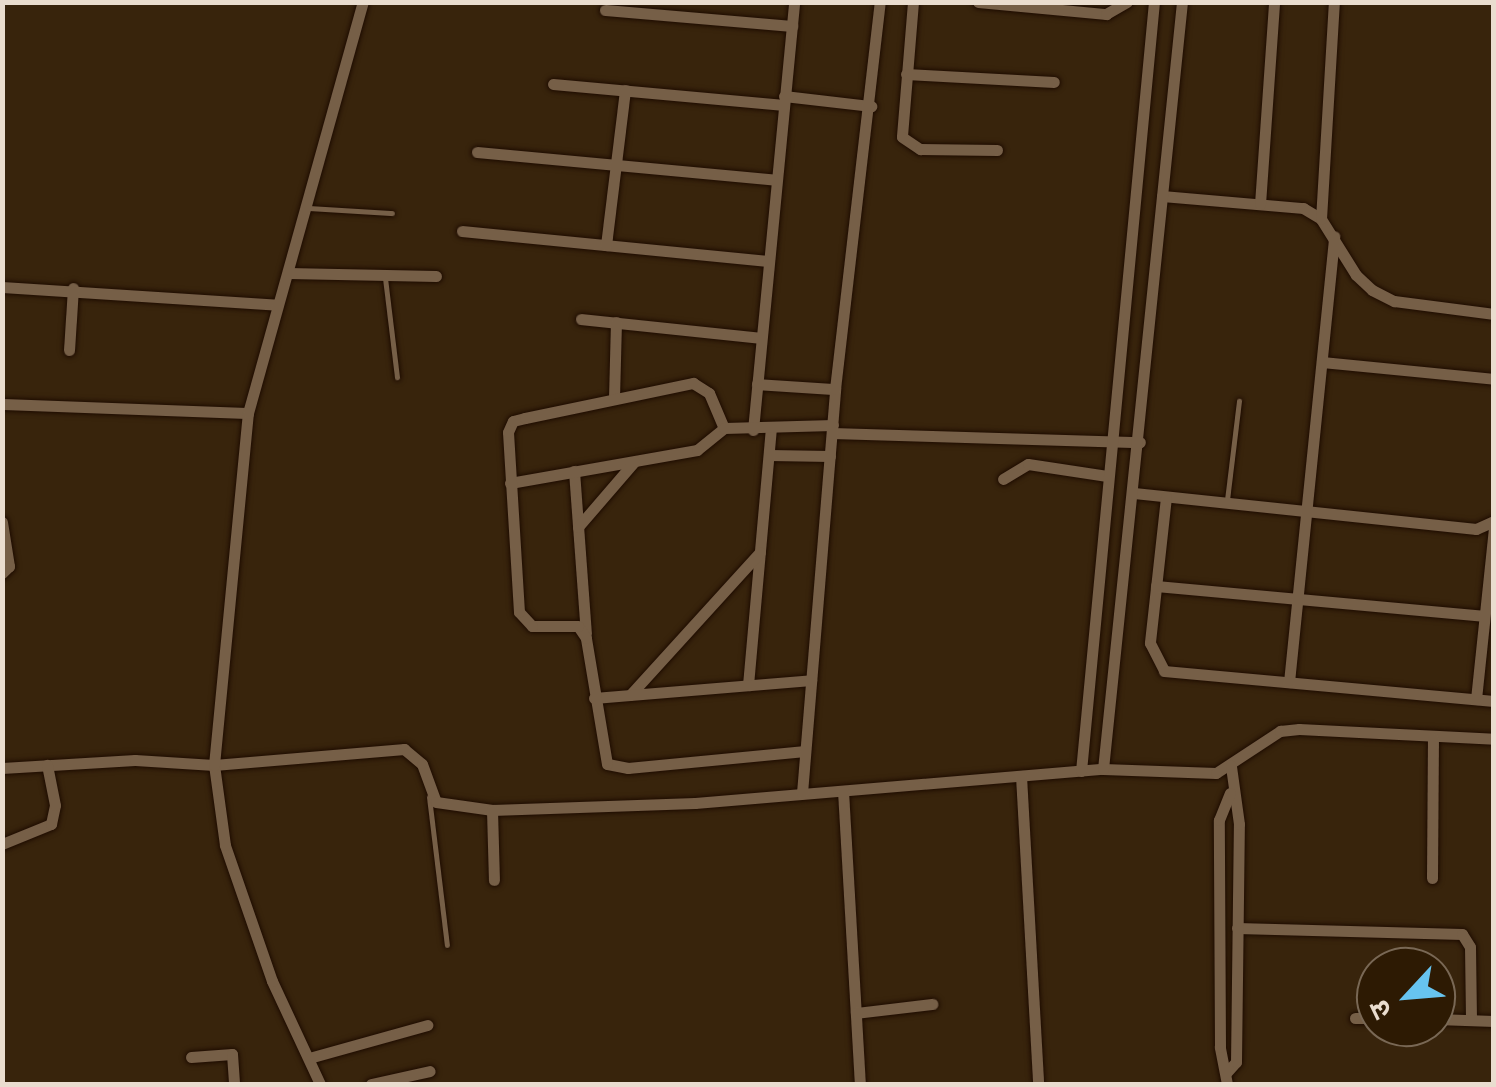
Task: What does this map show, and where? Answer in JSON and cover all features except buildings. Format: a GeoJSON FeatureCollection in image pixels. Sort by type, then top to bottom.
{"type":"FeatureCollection","features":[{"type":"Feature","properties":{"kind":"street"},"geometry":{"type":"LineString","coordinates":[[320,1084],[272,981],[225,845],[214,765],[248,412],[363,2]]}},
{"type":"Feature","properties":{"kind":"street"},"geometry":{"type":"LineString","coordinates":[[753,430],[794,2]]}},
{"type":"Feature","properties":{"kind":"street"},"geometry":{"type":"LineString","coordinates":[[802,793],[835,389],[871,106],[880,2]]}},
{"type":"Feature","properties":{"kind":"street"},"geometry":{"type":"LineString","coordinates":[[913,2],[900,125],[908,146],[998,150]]}},
{"type":"Feature","properties":{"kind":"street"},"geometry":{"type":"LineString","coordinates":[[978,2],[1106,14],[1127,2]]}},
{"type":"Feature","properties":{"kind":"street"},"geometry":{"type":"LineString","coordinates":[[1081,771],[1154,2]]}},
{"type":"Feature","properties":{"kind":"street"},"geometry":{"type":"LineString","coordinates":[[1103,769],[1140,442],[1182,2]]}},
{"type":"Feature","properties":{"kind":"street"},"geometry":{"type":"LineString","coordinates":[[1260,204],[1274,2]]}},
{"type":"Feature","properties":{"kind":"street"},"geometry":{"type":"LineString","coordinates":[[1321,219],[1334,2]]}},
{"type":"Feature","properties":{"kind":"street"},"geometry":{"type":"LineString","coordinates":[[605,10],[792,26]]}},
{"type":"Feature","properties":{"kind":"street"},"geometry":{"type":"LineString","coordinates":[[906,74],[1054,82]]}},
{"type":"Feature","properties":{"kind":"street"},"geometry":{"type":"LineString","coordinates":[[553,84],[871,106]]}},
{"type":"Feature","properties":{"kind":"street"},"geometry":{"type":"LineString","coordinates":[[606,245],[625,90]]}},
{"type":"Feature","properties":{"kind":"street"},"geometry":{"type":"LineString","coordinates":[[476,152],[776,180]]}},
{"type":"Feature","properties":{"kind":"street"},"geometry":{"type":"LineString","coordinates":[[1162,196],[1304,208],[1321,219],[1356,275],[1394,301],[1494,314]]}},
{"type":"Feature","properties":{"kind":"street"},"geometry":{"type":"LineString","coordinates":[[462,232],[768,261]]}},
{"type":"Feature","properties":{"kind":"street"},"geometry":{"type":"LineString","coordinates":[[1289,682],[1334,236]]}},
{"type":"Feature","properties":{"kind":"street"},"geometry":{"type":"LineString","coordinates":[[288,273],[436,276]]}},
{"type":"Feature","properties":{"kind":"street"},"geometry":{"type":"LineString","coordinates":[[2,287],[73,288],[277,305]]}},
{"type":"Feature","properties":{"kind":"street"},"geometry":{"type":"LineString","coordinates":[[69,350],[73,288]]}},
{"type":"Feature","properties":{"kind":"street"},"geometry":{"type":"LineString","coordinates":[[581,318],[761,338]]}},
{"type":"Feature","properties":{"kind":"street"},"geometry":{"type":"LineString","coordinates":[[614,398],[616,322]]}},
{"type":"Feature","properties":{"kind":"street"},"geometry":{"type":"LineString","coordinates":[[1322,362],[1494,379]]}},
{"type":"Feature","properties":{"kind":"street"},"geometry":{"type":"LineString","coordinates":[[586,638],[578,626],[532,626],[518,612],[510,482],[513,422],[614,398],[702,383],[724,428]]}},
{"type":"Feature","properties":{"kind":"street"},"geometry":{"type":"LineString","coordinates":[[757,384],[835,389]]}},
{"type":"Feature","properties":{"kind":"street"},"geometry":{"type":"LineString","coordinates":[[2,404],[248,412]]}},
{"type":"Feature","properties":{"kind":"street"},"geometry":{"type":"LineString","coordinates":[[510,482],[704,448],[724,428],[1140,442]]}},
{"type":"Feature","properties":{"kind":"street"},"geometry":{"type":"LineString","coordinates":[[748,686],[771,429]]}},
{"type":"Feature","properties":{"kind":"street"},"geometry":{"type":"LineString","coordinates":[[768,455],[830,456]]}},
{"type":"Feature","properties":{"kind":"street"},"geometry":{"type":"LineString","coordinates":[[578,527],[634,461]]}},
{"type":"Feature","properties":{"kind":"street"},"geometry":{"type":"LineString","coordinates":[[1003,480],[1028,464],[1108,476]]}},
{"type":"Feature","properties":{"kind":"street"},"geometry":{"type":"LineString","coordinates":[[574,472],[586,638],[601,754],[617,768],[805,751]]}},
{"type":"Feature","properties":{"kind":"street"},"geometry":{"type":"LineString","coordinates":[[1134,494],[1476,528],[1494,524],[1476,699]]}},
{"type":"Feature","properties":{"kind":"street"},"geometry":{"type":"LineString","coordinates":[[1166,497],[1150,643],[1164,671],[1494,701]]}},
{"type":"Feature","properties":{"kind":"street"},"geometry":{"type":"LineString","coordinates":[[2,522],[10,566],[2,573]]}},
{"type":"Feature","properties":{"kind":"street"},"geometry":{"type":"LineString","coordinates":[[630,695],[760,552]]}},
{"type":"Feature","properties":{"kind":"street"},"geometry":{"type":"LineString","coordinates":[[1156,586],[1483,616]]}},
{"type":"Feature","properties":{"kind":"street"},"geometry":{"type":"LineString","coordinates":[[594,698],[811,680]]}},
{"type":"Feature","properties":{"kind":"street"},"geometry":{"type":"LineString","coordinates":[[2,768],[135,760],[214,765],[404,749],[422,764],[428,789],[448,807],[492,810],[802,793],[1103,769],[1201,774],[1231,766],[1280,731],[1494,739]]}},
{"type":"Feature","properties":{"kind":"street"},"geometry":{"type":"LineString","coordinates":[[1432,878],[1433,738]]}},
{"type":"Feature","properties":{"kind":"street"},"geometry":{"type":"LineString","coordinates":[[2,844],[50,824],[55,806],[47,765]]}},
{"type":"Feature","properties":{"kind":"street"},"geometry":{"type":"LineString","coordinates":[[1227,1079],[1236,1062],[1239,824],[1230,793],[1231,766]]}},
{"type":"Feature","properties":{"kind":"street"},"geometry":{"type":"LineString","coordinates":[[1022,776],[1038,1084]]}},
{"type":"Feature","properties":{"kind":"street"},"geometry":{"type":"LineString","coordinates":[[844,790],[860,1084]]}},
{"type":"Feature","properties":{"kind":"street"},"geometry":{"type":"LineString","coordinates":[[1227,1079],[1220,1046],[1219,820],[1230,793]]}},
{"type":"Feature","properties":{"kind":"street"},"geometry":{"type":"LineString","coordinates":[[492,810],[494,880]]}},
{"type":"Feature","properties":{"kind":"street"},"geometry":{"type":"LineString","coordinates":[[1237,928],[1462,934],[1470,948],[1471,1020]]}},
{"type":"Feature","properties":{"kind":"street"},"geometry":{"type":"LineString","coordinates":[[856,1013],[932,1004]]}},
{"type":"Feature","properties":{"kind":"street"},"geometry":{"type":"LineString","coordinates":[[1456,1020],[1494,1020]]}},
{"type":"Feature","properties":{"kind":"street"},"geometry":{"type":"LineString","coordinates":[[308,1058],[427,1025]]}},
{"type":"Feature","properties":{"kind":"street"},"geometry":{"type":"LineString","coordinates":[[191,1056],[232,1054],[234,1084]]}},
{"type":"Feature","properties":{"kind":"street"},"geometry":{"type":"LineString","coordinates":[[371,1084],[430,1071]]}},
{"type":"Feature","properties":{"kind":"lane"},"geometry":{"type":"LineString","coordinates":[[307,208],[392,213]]}},
{"type":"Feature","properties":{"kind":"lane"},"geometry":{"type":"LineString","coordinates":[[384,275],[397,378]]}},
{"type":"Feature","properties":{"kind":"lane"},"geometry":{"type":"LineString","coordinates":[[1226,503],[1239,402]]}},
{"type":"Feature","properties":{"kind":"lane"},"geometry":{"type":"LineString","coordinates":[[428,789],[448,945]]}}]}
